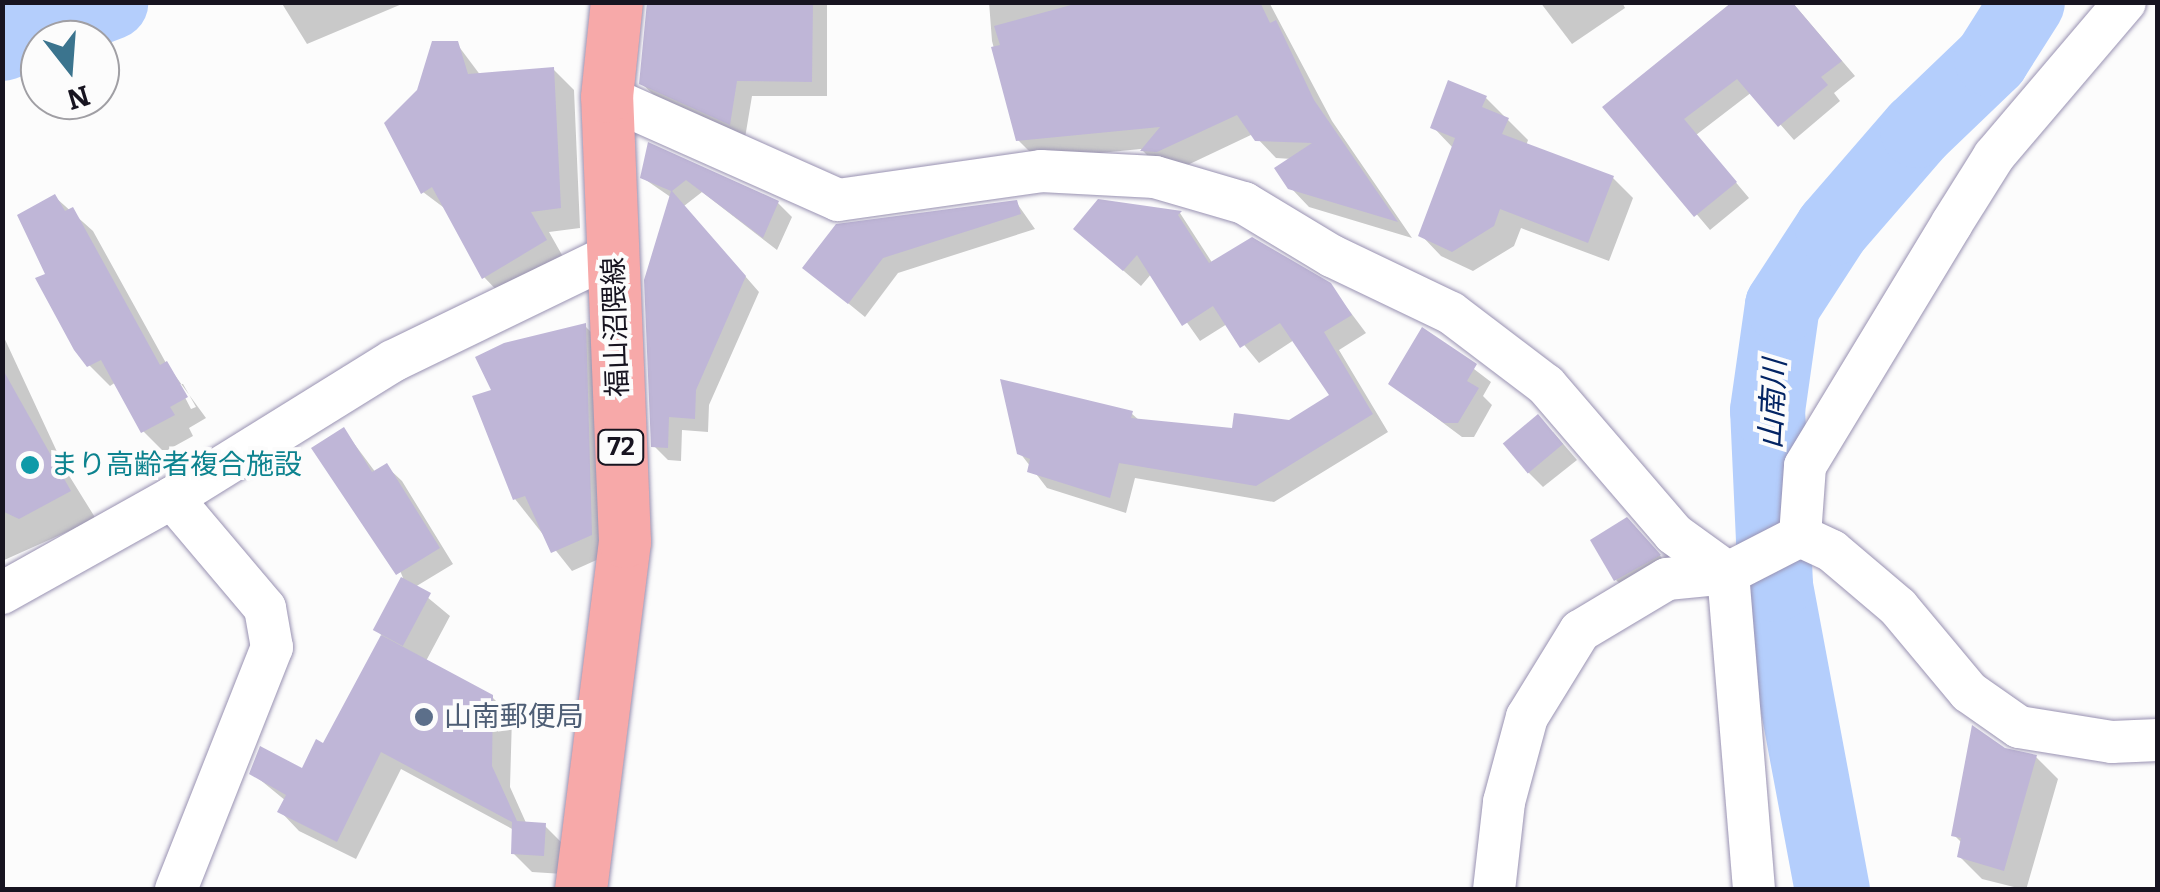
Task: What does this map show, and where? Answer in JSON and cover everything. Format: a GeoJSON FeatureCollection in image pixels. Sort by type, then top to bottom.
{"type":"FeatureCollection","features":[{"type":"Feature","properties":{"kind":"main road","name":"福山沼隈線"},"geometry":{"type":"LineString","coordinates":[[581,890],[625,542],[607,97],[618,2]]}},
{"type":"Feature","properties":{"kind":"street"},"geometry":{"type":"LineString","coordinates":[[1800,536],[1806,466],[1952,222],[1994,156],[2125,2]]}},
{"type":"Feature","properties":{"kind":"street"},"geometry":{"type":"LineString","coordinates":[[607,97],[838,200],[1041,171],[1155,178],[1244,203],[1332,256],[1451,313],[1546,385],[1674,534],[1728,573],[1754,890]]}},
{"type":"Feature","properties":{"kind":"street"},"geometry":{"type":"LineString","coordinates":[[2,593],[172,498],[393,361],[612,254]]}},
{"type":"Feature","properties":{"kind":"street"},"geometry":{"type":"LineString","coordinates":[[172,498],[266,608],[272,646],[176,890]]}},
{"type":"Feature","properties":{"kind":"street"},"geometry":{"type":"LineString","coordinates":[[1494,890],[1504,802],[1527,716],[1580,631],[1668,579],[1728,573],[1800,536]]}},
{"type":"Feature","properties":{"kind":"street"},"geometry":{"type":"LineString","coordinates":[[1800,536],[1832,551],[1898,607],[1969,692],[2019,726],[2112,742],[2158,740]]}},
{"type":"Feature","properties":{"kind":"building"},"geometry":{"type":"Polygon","coordinates":[[[647,2],[813,2],[812,82],[737,81],[730,125],[639,84],[647,2]]]}},
{"type":"Feature","properties":{"kind":"building"},"geometry":{"type":"Polygon","coordinates":[[[1082,2],[1260,2],[1270,23],[1276,20],[1314,100],[1398,222],[1288,189],[1274,168],[1312,143],[1255,141],[1237,115],[1157,152],[1140,151],[1160,127],[1016,141],[991,47],[1000,45],[994,26],[1082,2]]]}},
{"type":"Feature","properties":{"kind":"building"},"geometry":{"type":"Polygon","coordinates":[[[1732,2],[1792,2],[1842,61],[1821,77],[1828,85],[1778,127],[1737,79],[1684,119],[1737,182],[1694,217],[1602,107],[1732,2]]]}},
{"type":"Feature","properties":{"kind":"building"},"geometry":{"type":"Polygon","coordinates":[[[432,41],[458,41],[468,74],[554,67],[561,208],[531,212],[547,240],[482,279],[432,187],[421,194],[384,123],[417,90],[432,41]]]}},
{"type":"Feature","properties":{"kind":"building"},"geometry":{"type":"Polygon","coordinates":[[[1448,80],[1487,96],[1482,107],[1509,118],[1502,134],[1614,176],[1588,243],[1500,209],[1494,226],[1452,252],[1418,236],[1455,138],[1430,128],[1448,80]]]}},
{"type":"Feature","properties":{"kind":"building"},"geometry":{"type":"Polygon","coordinates":[[[648,142],[779,201],[763,238],[686,180],[672,191],[746,276],[696,390],[695,419],[669,417],[668,448],[651,447],[644,280],[671,191],[640,178],[648,142]]]}},
{"type":"Feature","properties":{"kind":"building"},"geometry":{"type":"Polygon","coordinates":[[[55,194],[65,211],[73,207],[160,365],[167,361],[188,397],[170,407],[175,415],[141,433],[101,360],[87,367],[74,350],[35,278],[45,274],[17,215],[55,194]]]}},
{"type":"Feature","properties":{"kind":"building"},"geometry":{"type":"Polygon","coordinates":[[[1098,199],[1182,211],[1178,215],[1209,263],[1252,237],[1331,283],[1352,315],[1324,332],[1373,414],[1256,486],[1119,463],[1110,498],[1027,472],[1030,459],[1017,454],[1000,379],[1133,411],[1131,418],[1232,428],[1234,413],[1289,420],[1329,395],[1280,323],[1240,348],[1213,306],[1182,326],[1137,255],[1123,271],[1073,229],[1098,199]]]}},
{"type":"Feature","properties":{"kind":"building"},"geometry":{"type":"Polygon","coordinates":[[[1017,200],[1021,214],[883,258],[848,304],[802,268],[836,224],[1017,200]]]}},
{"type":"Feature","properties":{"kind":"building"},"geometry":{"type":"Polygon","coordinates":[[[586,323],[592,535],[551,553],[525,496],[513,500],[472,396],[491,390],[475,357],[504,343],[586,323]]]}},
{"type":"Feature","properties":{"kind":"building"},"geometry":{"type":"Polygon","coordinates":[[[1422,327],[1477,364],[1467,381],[1479,388],[1458,423],[1444,423],[1388,384],[1422,327]]]}},
{"type":"Feature","properties":{"kind":"building","name":"まり高齢者複合施設"},"geometry":{"type":"Polygon","coordinates":[[[2,368],[71,491],[19,519],[2,511],[2,368]]]}},
{"type":"Feature","properties":{"kind":"building"},"geometry":{"type":"Polygon","coordinates":[[[1538,414],[1563,444],[1528,473],[1503,444],[1538,414]]]}},
{"type":"Feature","properties":{"kind":"building"},"geometry":{"type":"Polygon","coordinates":[[[344,427],[372,472],[387,463],[440,548],[396,575],[311,448],[344,427]]]}},
{"type":"Feature","properties":{"kind":"building"},"geometry":{"type":"Polygon","coordinates":[[[1627,517],[1661,555],[1614,581],[1590,540],[1627,517]]]}},
{"type":"Feature","properties":{"kind":"building"},"geometry":{"type":"Polygon","coordinates":[[[401,577],[431,593],[403,646],[373,630],[401,577]]]}},
{"type":"Feature","properties":{"kind":"building"},"geometry":{"type":"Polygon","coordinates":[[[381,635],[493,695],[492,766],[517,821],[546,823],[544,856],[511,854],[512,822],[381,752],[337,842],[277,812],[286,795],[249,774],[260,746],[302,768],[316,739],[323,743],[381,635]]]}},
{"type":"Feature","properties":{"kind":"building"},"geometry":{"type":"Polygon","coordinates":[[[1972,725],[2005,748],[2037,755],[2004,871],[1957,857],[1961,838],[1951,836],[1972,725]]]}},
{"type":"Feature","properties":{"kind":"waterway"},"geometry":{"type":"LineString","coordinates":[[2,43],[110,2]]}},
{"type":"Feature","properties":{"kind":"waterway","name":"山南川"},"geometry":{"type":"LineString","coordinates":[[1832,890],[1775,584],[1767,410],[1782,305],[1832,228],[1917,130],[1991,59],[2027,2]]}},
{"type":"Feature","properties":{"kind":"place","name":"まり高齢者複合施設"},"geometry":{"type":"Point","coordinates":[30,465]}},
{"type":"Feature","properties":{"kind":"place","name":"山南郵便局"},"geometry":{"type":"Point","coordinates":[424,717]}}]}
